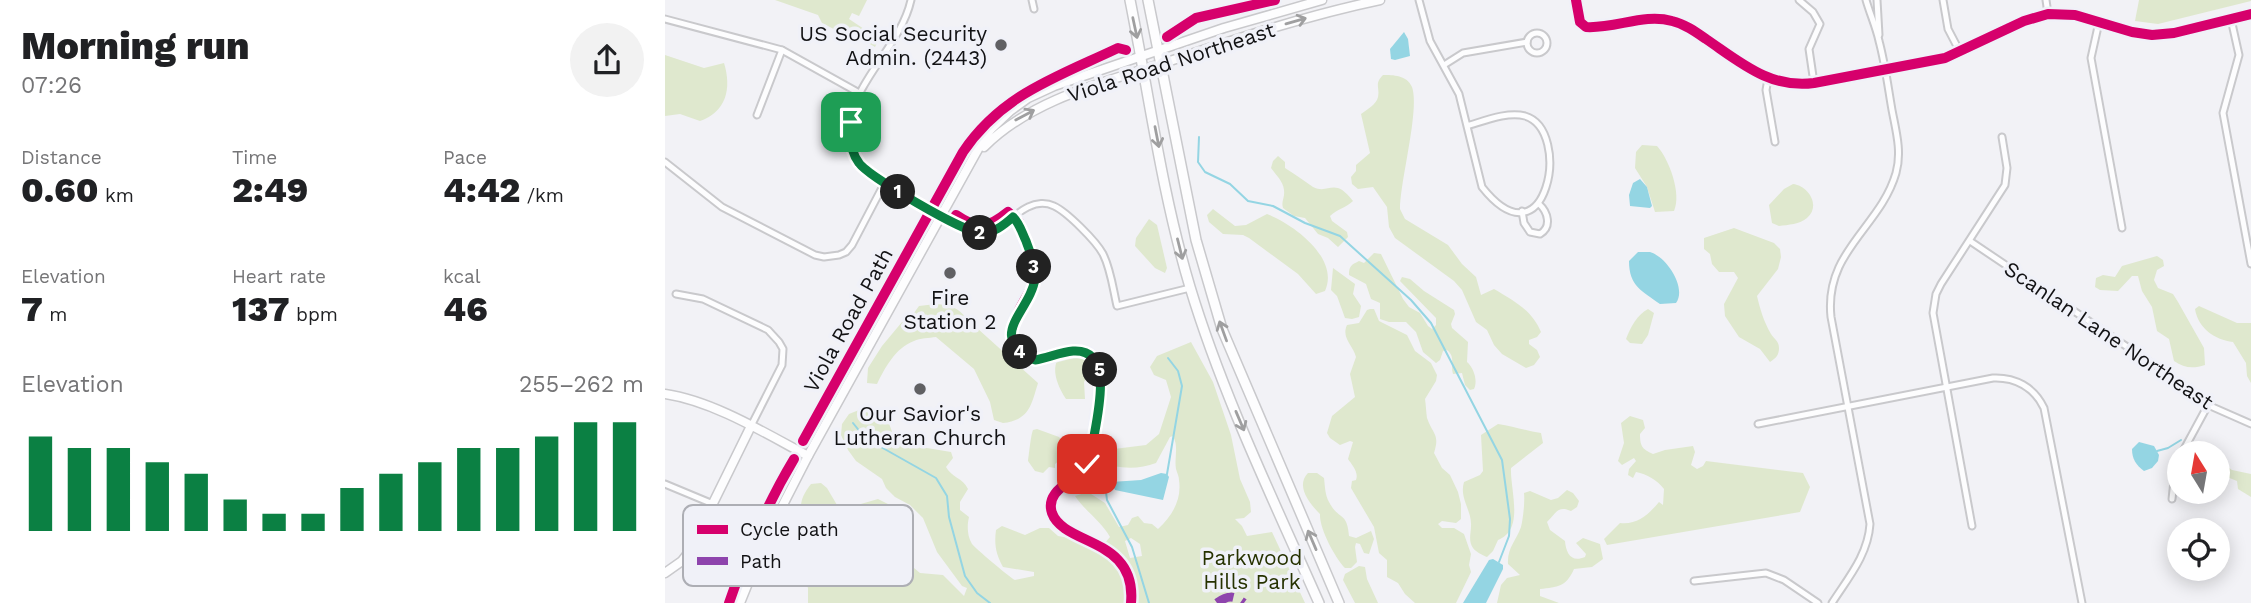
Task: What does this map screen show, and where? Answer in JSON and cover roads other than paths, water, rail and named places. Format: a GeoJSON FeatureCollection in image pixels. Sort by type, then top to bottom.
{"type":"FeatureCollection","features":[{"type":"Feature","properties":{"kind":"main road"},"geometry":{"type":"LineString","coordinates":[[1130,0],[1172,217],[1190,288],[1221,377],[1319,603]]}},
{"type":"Feature","properties":{"kind":"main road"},"geometry":{"type":"LineString","coordinates":[[1148,0],[1196,240],[1222,328],[1339,603]]}},
{"type":"Feature","properties":{"kind":"main road","name":"Viola Road Northeast"},"geometry":{"type":"LineString","coordinates":[[783,505],[987,136],[1001,119],[1028,98],[1074,79],[1245,22],[1322,0]]}},
{"type":"Feature","properties":{"kind":"main road","name":"Viola Road Northeast"},"geometry":{"type":"LineString","coordinates":[[977,154],[1009,124],[1031,111],[1143,70],[1299,20],[1380,0]]}},
{"type":"Feature","properties":{"kind":"main road"},"geometry":{"type":"LineString","coordinates":[[665,394],[695,401],[808,456]]}},
{"type":"Feature","properties":{"kind":"main road"},"geometry":{"type":"LineString","coordinates":[[713,504],[751,426]]}},
{"type":"Feature","properties":{"kind":"main road"},"geometry":{"type":"LineString","coordinates":[[665,573],[683,560]]}},
{"type":"Feature","properties":{"kind":"main road","name":"Viola Road Northeast"},"geometry":{"type":"LineString","coordinates":[[740,603],[747,586]]}},
{"type":"Feature","properties":{"kind":"street"},"geometry":{"type":"LineString","coordinates":[[911,0],[905,18],[861,94],[851,122],[853,152],[864,169],[884,184],[973,232],[996,230],[1032,205],[1049,204],[1063,212],[1098,247],[1108,267],[1117,306],[1190,288]]}},
{"type":"Feature","properties":{"kind":"street"},"geometry":{"type":"LineString","coordinates":[[1032,0],[1034,9]]}},
{"type":"Feature","properties":{"kind":"street"},"geometry":{"type":"LineString","coordinates":[[1419,0],[1430,41],[1459,94],[1482,187],[1506,208],[1522,211],[1539,204],[1544,197],[1550,170],[1542,129],[1536,122],[1525,116],[1516,116],[1467,125]]}},
{"type":"Feature","properties":{"kind":"street"},"geometry":{"type":"LineString","coordinates":[[1576,0],[1583,26],[1646,19],[1672,20],[1698,33],[1768,79],[1792,84],[1814,83],[1934,61],[1960,52],[2024,21],[2048,14],[2068,14],[2132,33],[2153,35],[2174,33],[2251,14]]}},
{"type":"Feature","properties":{"kind":"street"},"geometry":{"type":"LineString","coordinates":[[1799,0],[1813,12],[1820,24],[1809,49],[1814,83]]}},
{"type":"Feature","properties":{"kind":"street"},"geometry":{"type":"LineString","coordinates":[[1832,603],[1861,559],[1869,533],[1868,509],[1831,317],[1830,294],[1839,264],[1888,192],[1896,172],[1899,146],[1879,41],[1866,0]]}},
{"type":"Feature","properties":{"kind":"street"},"geometry":{"type":"LineString","coordinates":[[1877,0],[1879,41]]}},
{"type":"Feature","properties":{"kind":"street"},"geometry":{"type":"LineString","coordinates":[[1943,0],[1948,29],[1960,52]]}},
{"type":"Feature","properties":{"kind":"street"},"geometry":{"type":"LineString","coordinates":[[2046,0],[2048,14]]}},
{"type":"Feature","properties":{"kind":"street"},"geometry":{"type":"LineString","coordinates":[[665,19],[782,50],[861,94]]}},
{"type":"Feature","properties":{"kind":"street"},"geometry":{"type":"LineString","coordinates":[[2231,19],[2239,55],[2224,104],[2224,122],[2251,264]]}},
{"type":"Feature","properties":{"kind":"street"},"geometry":{"type":"LineString","coordinates":[[2099,22],[2091,58],[2122,228]]}},
{"type":"Feature","properties":{"kind":"street"},"geometry":{"type":"LineString","coordinates":[[1444,65],[1457,56],[1474,50],[1527,42]]}},
{"type":"Feature","properties":{"kind":"street"},"geometry":{"type":"LineString","coordinates":[[757,115],[782,50]]}},
{"type":"Feature","properties":{"kind":"street"},"geometry":{"type":"LineString","coordinates":[[1768,79],[1766,90],[1775,142]]}},
{"type":"Feature","properties":{"kind":"street"},"geometry":{"type":"LineString","coordinates":[[1972,526],[1933,320],[1934,303],[1941,284],[2005,186],[2007,168],[2002,138]]}},
{"type":"Feature","properties":{"kind":"street"},"geometry":{"type":"LineString","coordinates":[[665,162],[722,207],[755,226],[824,257],[846,252],[884,184]]}},
{"type":"Feature","properties":{"kind":"street"},"geometry":{"type":"LineString","coordinates":[[1522,211],[1529,232],[1540,234],[1548,223],[1539,204]]}},
{"type":"Feature","properties":{"kind":"street","name":"Scanlan Lane Northeast"},"geometry":{"type":"LineString","coordinates":[[1970,242],[2164,371],[2208,405],[2251,424]]}},
{"type":"Feature","properties":{"kind":"street"},"geometry":{"type":"LineString","coordinates":[[676,294],[703,299],[768,330],[783,349],[782,365],[751,426]]}},
{"type":"Feature","properties":{"kind":"street"},"geometry":{"type":"LineString","coordinates":[[1758,425],[1993,379],[2010,379],[2030,389],[2041,402],[2046,415],[2082,603]]}},
{"type":"Feature","properties":{"kind":"street"},"geometry":{"type":"LineString","coordinates":[[2188,441],[2208,405]]}},
{"type":"Feature","properties":{"kind":"street"},"geometry":{"type":"LineString","coordinates":[[665,484],[713,504]]}},
{"type":"Feature","properties":{"kind":"street"},"geometry":{"type":"LineString","coordinates":[[1694,581],[1766,573],[1784,580],[1818,603]]}},
{"type":"Feature","properties":{"kind":"water"},"geometry":{"type":"Polygon","coordinates":[[[1404,32],[1408,39],[1410,56],[1391,59],[1390,49],[1404,32]]]}},
{"type":"Feature","properties":{"kind":"water"},"geometry":{"type":"Polygon","coordinates":[[[1640,179],[1647,187],[1652,206],[1650,208],[1630,206],[1629,195],[1633,183],[1640,179]]]}},
{"type":"Feature","properties":{"kind":"water"},"geometry":{"type":"Polygon","coordinates":[[[1638,252],[1650,252],[1669,266],[1679,289],[1676,303],[1660,304],[1634,282],[1629,261],[1638,252]]]}},
{"type":"Feature","properties":{"kind":"water"},"geometry":{"type":"Polygon","coordinates":[[[2139,442],[2154,446],[2159,455],[2152,468],[2144,471],[2135,462],[2132,453],[2132,449],[2139,442]]]}},
{"type":"Feature","properties":{"kind":"water"},"geometry":{"type":"Polygon","coordinates":[[[1161,473],[1169,477],[1163,500],[1115,490],[1111,482],[1141,480],[1161,473]]]}},
{"type":"Feature","properties":{"kind":"water"},"geometry":{"type":"Polygon","coordinates":[[[1493,559],[1503,565],[1503,569],[1486,603],[1463,603],[1489,560],[1493,559]]]}},
{"type":"Feature","properties":{"kind":"waterway"},"geometry":{"type":"LineString","coordinates":[[1199,137],[1198,162],[1205,172],[1230,184],[1248,201],[1273,206],[1305,223],[1340,236],[1411,300],[1431,323],[1502,460],[1510,519],[1509,536],[1499,562]]}},
{"type":"Feature","properties":{"kind":"waterway"},"geometry":{"type":"LineString","coordinates":[[1167,474],[1182,386],[1178,371],[1168,358]]}},
{"type":"Feature","properties":{"kind":"waterway"},"geometry":{"type":"LineString","coordinates":[[853,423],[865,438],[936,478],[947,496],[949,517],[965,576],[977,593],[990,603]]}},
{"type":"Feature","properties":{"kind":"waterway"},"geometry":{"type":"LineString","coordinates":[[2157,451],[2181,440]]}},
{"type":"Feature","properties":{"kind":"waterway"},"geometry":{"type":"LineString","coordinates":[[1112,482],[1105,484],[1107,500],[1132,547],[1149,603]]}},
{"type":"Feature","properties":{"kind":"place","name":"US Social Security Admin. (2443)"},"geometry":{"type":"Point","coordinates":[1001,45]}},
{"type":"Feature","properties":{"kind":"place","name":"Fire Station 2"},"geometry":{"type":"Point","coordinates":[950,273]}},
{"type":"Feature","properties":{"kind":"place","name":"Our Savior's Lutheran Church"},"geometry":{"type":"Point","coordinates":[920,389]}},
{"type":"Feature","properties":{"kind":"park label","name":"Parkwood Hills Park"},"geometry":{"type":"Point","coordinates":[1252,569]}}]}
